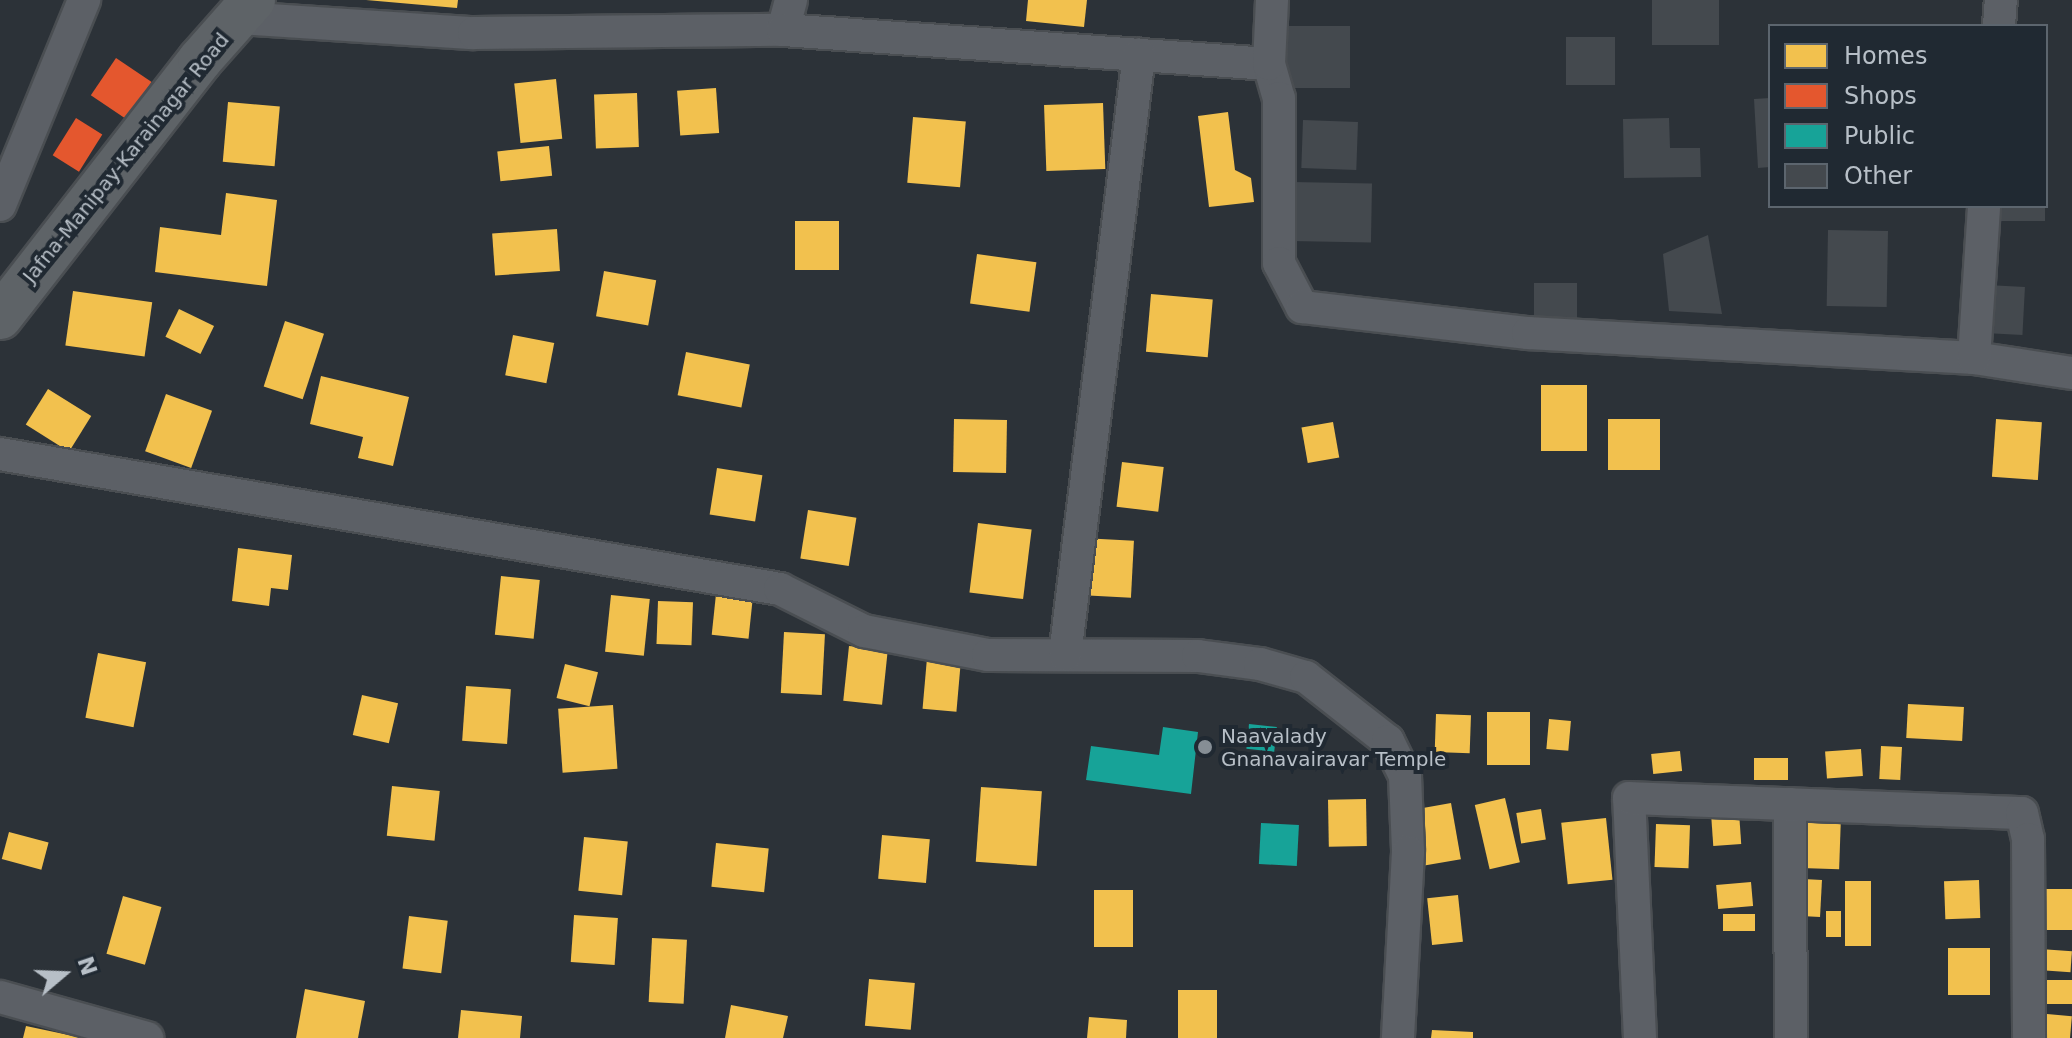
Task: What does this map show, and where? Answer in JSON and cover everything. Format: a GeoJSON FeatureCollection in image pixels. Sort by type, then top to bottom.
{"type":"FeatureCollection","features":[{"type":"Feature","properties":{"kind":"main road","name":"Jafna-Manipay-Karainagar Road"},"geometry":{"type":"LineString","coordinates":[[0,317],[200,60],[246,9]]}},
{"type":"Feature","properties":{"kind":"street"},"geometry":{"type":"LineString","coordinates":[[0,205],[84,0]]}},
{"type":"Feature","properties":{"kind":"street"},"geometry":{"type":"LineString","coordinates":[[1272,0],[1269,64],[1279,98],[1279,263],[1302,307],[1528,333],[1974,358],[2072,373]]}},
{"type":"Feature","properties":{"kind":"street"},"geometry":{"type":"LineString","coordinates":[[1999,24],[2001,0]]}},
{"type":"Feature","properties":{"kind":"street"},"geometry":{"type":"LineString","coordinates":[[246,9],[474,33],[787,15],[1139,55],[1269,64]]}},
{"type":"Feature","properties":{"kind":"street"},"geometry":{"type":"LineString","coordinates":[[1065,655],[1139,55]]}},
{"type":"Feature","properties":{"kind":"street"},"geometry":{"type":"LineString","coordinates":[[1974,358],[1984,208]]}},
{"type":"Feature","properties":{"kind":"street"},"geometry":{"type":"LineString","coordinates":[[0,454],[780,589],[864,631],[988,655],[1198,656],[1260,664],[1306,677],[1388,741],[1405,776],[1408,852],[1398,1038]]}},
{"type":"Feature","properties":{"kind":"street"},"geometry":{"type":"LineString","coordinates":[[1640,1038],[1629,798],[2022,813],[2028,839],[2029,1038]]}},
{"type":"Feature","properties":{"kind":"street"},"geometry":{"type":"LineString","coordinates":[[1790,804],[1791,1038]]}},
{"type":"Feature","properties":{"kind":"street"},"geometry":{"type":"LineString","coordinates":[[0,997],[147,1038]]}},
{"type":"Feature","properties":{"kind":"building: Homes"},"geometry":{"type":"Polygon","coordinates":[[[366,0],[458,0],[457,8],[366,0]]]}},
{"type":"Feature","properties":{"kind":"building: Homes"},"geometry":{"type":"Polygon","coordinates":[[[1028,0],[1087,0],[1084,27],[1026,21],[1028,0]]]}},
{"type":"Feature","properties":{"kind":"building: Homes"},"geometry":{"type":"Polygon","coordinates":[[[556,79],[562,139],[521,143],[514,83],[556,79]]]}},
{"type":"Feature","properties":{"kind":"building: Homes"},"geometry":{"type":"Polygon","coordinates":[[[716,88],[719,133],[680,136],[677,91],[716,88]]]}},
{"type":"Feature","properties":{"kind":"building: Homes"},"geometry":{"type":"Polygon","coordinates":[[[637,93],[639,147],[596,148],[594,95],[637,93]]]}},
{"type":"Feature","properties":{"kind":"building: Homes"},"geometry":{"type":"Polygon","coordinates":[[[228,102],[280,107],[275,166],[223,162],[228,102]]]}},
{"type":"Feature","properties":{"kind":"building: Homes"},"geometry":{"type":"Polygon","coordinates":[[[1103,103],[1105,169],[1046,171],[1044,105],[1103,103]]]}},
{"type":"Feature","properties":{"kind":"building: Homes"},"geometry":{"type":"Polygon","coordinates":[[[1228,112],[1235,170],[1251,178],[1254,202],[1209,207],[1198,116],[1228,112]]]}},
{"type":"Feature","properties":{"kind":"building: Homes"},"geometry":{"type":"Polygon","coordinates":[[[913,117],[966,122],[960,187],[907,183],[913,117]]]}},
{"type":"Feature","properties":{"kind":"building: Homes"},"geometry":{"type":"Polygon","coordinates":[[[549,146],[552,176],[500,181],[497,151],[549,146]]]}},
{"type":"Feature","properties":{"kind":"building: Homes"},"geometry":{"type":"Polygon","coordinates":[[[226,193],[277,200],[267,286],[155,272],[160,227],[221,235],[226,193]]]}},
{"type":"Feature","properties":{"kind":"building: Homes"},"geometry":{"type":"Polygon","coordinates":[[[795,221],[839,221],[839,270],[795,270],[795,221]]]}},
{"type":"Feature","properties":{"kind":"building: Homes"},"geometry":{"type":"Polygon","coordinates":[[[557,229],[560,271],[495,275],[492,234],[557,229]]]}},
{"type":"Feature","properties":{"kind":"building: Homes"},"geometry":{"type":"Polygon","coordinates":[[[977,254],[1036,262],[1029,312],[970,304],[977,254]]]}},
{"type":"Feature","properties":{"kind":"building: Homes"},"geometry":{"type":"Polygon","coordinates":[[[604,271],[656,280],[648,326],[596,316],[604,271]]]}},
{"type":"Feature","properties":{"kind":"building: Homes"},"geometry":{"type":"Polygon","coordinates":[[[73,291],[152,302],[145,357],[65,345],[73,291]]]}},
{"type":"Feature","properties":{"kind":"building: Homes"},"geometry":{"type":"Polygon","coordinates":[[[1151,294],[1213,299],[1208,357],[1146,352],[1151,294]]]}},
{"type":"Feature","properties":{"kind":"building: Homes"},"geometry":{"type":"Polygon","coordinates":[[[179,309],[214,326],[200,354],[165,337],[179,309]]]}},
{"type":"Feature","properties":{"kind":"building: Homes"},"geometry":{"type":"Polygon","coordinates":[[[285,321],[324,334],[303,399],[264,387],[285,321]]]}},
{"type":"Feature","properties":{"kind":"building: Homes"},"geometry":{"type":"Polygon","coordinates":[[[513,335],[554,343],[546,383],[505,375],[513,335]]]}},
{"type":"Feature","properties":{"kind":"building: Homes"},"geometry":{"type":"Polygon","coordinates":[[[686,352],[750,364],[741,408],[678,395],[686,352]]]}},
{"type":"Feature","properties":{"kind":"building: Homes"},"geometry":{"type":"Polygon","coordinates":[[[321,376],[409,397],[393,466],[358,458],[363,437],[310,424],[321,376]]]}},
{"type":"Feature","properties":{"kind":"building: Homes"},"geometry":{"type":"Polygon","coordinates":[[[1541,385],[1587,385],[1587,451],[1541,451],[1541,385]]]}},
{"type":"Feature","properties":{"kind":"building: Homes"},"geometry":{"type":"Polygon","coordinates":[[[48,389],[91,416],[69,452],[26,425],[48,389]]]}},
{"type":"Feature","properties":{"kind":"building: Homes"},"geometry":{"type":"Polygon","coordinates":[[[166,394],[212,411],[191,468],[145,451],[166,394]]]}},
{"type":"Feature","properties":{"kind":"building: Homes"},"geometry":{"type":"Polygon","coordinates":[[[954,419],[1007,420],[1006,473],[953,472],[954,419]]]}},
{"type":"Feature","properties":{"kind":"building: Homes"},"geometry":{"type":"Polygon","coordinates":[[[1608,419],[1660,419],[1660,470],[1608,470],[1608,419]]]}},
{"type":"Feature","properties":{"kind":"building: Homes"},"geometry":{"type":"Polygon","coordinates":[[[1996,419],[2042,422],[2038,480],[1992,477],[1996,419]]]}},
{"type":"Feature","properties":{"kind":"building: Homes"},"geometry":{"type":"Polygon","coordinates":[[[1333,422],[1339,457],[1308,463],[1301,428],[1333,422]]]}},
{"type":"Feature","properties":{"kind":"building: Homes"},"geometry":{"type":"Polygon","coordinates":[[[1122,462],[1164,467],[1158,512],[1117,507],[1122,462]]]}},
{"type":"Feature","properties":{"kind":"building: Homes"},"geometry":{"type":"Polygon","coordinates":[[[717,468],[762,475],[755,522],[710,514],[717,468]]]}},
{"type":"Feature","properties":{"kind":"building: Homes"},"geometry":{"type":"Polygon","coordinates":[[[808,510],[856,518],[849,566],[800,558],[808,510]]]}},
{"type":"Feature","properties":{"kind":"building: Homes"},"geometry":{"type":"Polygon","coordinates":[[[978,523],[1032,530],[1023,599],[969,592],[978,523]]]}},
{"type":"Feature","properties":{"kind":"building: Homes"},"geometry":{"type":"Polygon","coordinates":[[[1082,538],[1134,541],[1131,598],[1079,595],[1082,538]]]}},
{"type":"Feature","properties":{"kind":"building: Homes"},"geometry":{"type":"Polygon","coordinates":[[[238,548],[292,555],[288,590],[271,588],[269,606],[232,601],[238,548]]]}},
{"type":"Feature","properties":{"kind":"building: Homes"},"geometry":{"type":"Polygon","coordinates":[[[501,576],[540,580],[534,639],[495,635],[501,576]]]}},
{"type":"Feature","properties":{"kind":"building: Homes"},"geometry":{"type":"Polygon","coordinates":[[[716,594],[753,598],[749,639],[712,635],[716,594]]]}},
{"type":"Feature","properties":{"kind":"building: Homes"},"geometry":{"type":"Polygon","coordinates":[[[611,595],[650,599],[644,656],[605,652],[611,595]]]}},
{"type":"Feature","properties":{"kind":"building: Homes"},"geometry":{"type":"Polygon","coordinates":[[[658,601],[693,602],[691,645],[656,644],[658,601]]]}},
{"type":"Feature","properties":{"kind":"building: Homes"},"geometry":{"type":"Polygon","coordinates":[[[784,632],[825,634],[822,695],[781,693],[784,632]]]}},
{"type":"Feature","properties":{"kind":"building: Homes"},"geometry":{"type":"Polygon","coordinates":[[[849,646],[888,650],[882,705],[843,701],[849,646]]]}},
{"type":"Feature","properties":{"kind":"building: Homes"},"geometry":{"type":"Polygon","coordinates":[[[98,653],[146,662],[134,727],[85,718],[98,653]]]}},
{"type":"Feature","properties":{"kind":"building: Homes"},"geometry":{"type":"Polygon","coordinates":[[[927,658],[961,661],[956,712],[923,709],[927,658]]]}},
{"type":"Feature","properties":{"kind":"building: Homes"},"geometry":{"type":"Polygon","coordinates":[[[565,664],[598,672],[590,706],[557,698],[565,664]]]}},
{"type":"Feature","properties":{"kind":"building: Homes"},"geometry":{"type":"Polygon","coordinates":[[[466,686],[511,689],[507,744],[462,741],[466,686]]]}},
{"type":"Feature","properties":{"kind":"building: Homes"},"geometry":{"type":"Polygon","coordinates":[[[362,695],[398,703],[389,743],[353,735],[362,695]]]}},
{"type":"Feature","properties":{"kind":"building: Homes"},"geometry":{"type":"Polygon","coordinates":[[[1908,704],[1964,707],[1962,741],[1906,738],[1908,704]]]}},
{"type":"Feature","properties":{"kind":"building: Homes"},"geometry":{"type":"Polygon","coordinates":[[[613,705],[617,769],[563,773],[558,709],[613,705]]]}},
{"type":"Feature","properties":{"kind":"building: Homes"},"geometry":{"type":"Polygon","coordinates":[[[1487,712],[1530,712],[1530,765],[1487,765],[1487,712]]]}},
{"type":"Feature","properties":{"kind":"building: Homes"},"geometry":{"type":"Polygon","coordinates":[[[1436,714],[1471,715],[1470,753],[1435,752],[1436,714]]]}},
{"type":"Feature","properties":{"kind":"building: Homes"},"geometry":{"type":"Polygon","coordinates":[[[1549,719],[1571,721],[1568,751],[1546,749],[1549,719]]]}},
{"type":"Feature","properties":{"kind":"building: Homes"},"geometry":{"type":"Polygon","coordinates":[[[1881,746],[1902,747],[1900,780],[1879,779],[1881,746]]]}},
{"type":"Feature","properties":{"kind":"building: Homes"},"geometry":{"type":"Polygon","coordinates":[[[1861,749],[1863,776],[1827,778],[1825,752],[1861,749]]]}},
{"type":"Feature","properties":{"kind":"building: Homes"},"geometry":{"type":"Polygon","coordinates":[[[1680,751],[1682,771],[1653,774],[1651,754],[1680,751]]]}},
{"type":"Feature","properties":{"kind":"building: Homes"},"geometry":{"type":"Polygon","coordinates":[[[1754,758],[1788,758],[1788,780],[1754,780],[1754,758]]]}},
{"type":"Feature","properties":{"kind":"building: Homes"},"geometry":{"type":"Polygon","coordinates":[[[392,786],[440,791],[435,841],[387,836],[392,786]]]}},
{"type":"Feature","properties":{"kind":"building: Homes"},"geometry":{"type":"Polygon","coordinates":[[[981,787],[1042,791],[1037,866],[976,862],[981,787]]]}},
{"type":"Feature","properties":{"kind":"building: Homes"},"geometry":{"type":"Polygon","coordinates":[[[1505,798],[1520,862],[1490,869],[1475,805],[1505,798]]]}},
{"type":"Feature","properties":{"kind":"building: Homes"},"geometry":{"type":"Polygon","coordinates":[[[1366,799],[1367,846],[1329,847],[1328,800],[1366,799]]]}},
{"type":"Feature","properties":{"kind":"building: Homes"},"geometry":{"type":"Polygon","coordinates":[[[1451,803],[1461,859],[1424,866],[1415,809],[1451,803]]]}},
{"type":"Feature","properties":{"kind":"building: Homes"},"geometry":{"type":"Polygon","coordinates":[[[1541,809],[1546,840],[1521,844],[1516,813],[1541,809]]]}},
{"type":"Feature","properties":{"kind":"building: Homes"},"geometry":{"type":"Polygon","coordinates":[[[1739,812],[1741,844],[1713,846],[1711,814],[1739,812]]]}},
{"type":"Feature","properties":{"kind":"building: Homes"},"geometry":{"type":"Polygon","coordinates":[[[1803,815],[1841,816],[1839,869],[1801,868],[1803,815]]]}},
{"type":"Feature","properties":{"kind":"building: Homes"},"geometry":{"type":"Polygon","coordinates":[[[1606,818],[1612,880],[1568,884],[1561,823],[1606,818]]]}},
{"type":"Feature","properties":{"kind":"building: Homes"},"geometry":{"type":"Polygon","coordinates":[[[1656,824],[1690,825],[1688,868],[1654,867],[1656,824]]]}},
{"type":"Feature","properties":{"kind":"building: Homes"},"geometry":{"type":"Polygon","coordinates":[[[9,832],[49,843],[41,870],[2,859],[9,832]]]}},
{"type":"Feature","properties":{"kind":"building: Homes"},"geometry":{"type":"Polygon","coordinates":[[[882,835],[930,839],[926,883],[878,879],[882,835]]]}},
{"type":"Feature","properties":{"kind":"building: Homes"},"geometry":{"type":"Polygon","coordinates":[[[584,837],[628,842],[622,895],[578,891],[584,837]]]}},
{"type":"Feature","properties":{"kind":"building: Homes"},"geometry":{"type":"Polygon","coordinates":[[[716,843],[769,849],[764,892],[711,887],[716,843]]]}},
{"type":"Feature","properties":{"kind":"building: Homes"},"geometry":{"type":"Polygon","coordinates":[[[1803,879],[1822,880],[1820,917],[1801,916],[1803,879]]]}},
{"type":"Feature","properties":{"kind":"building: Homes"},"geometry":{"type":"Polygon","coordinates":[[[1979,880],[1980,918],[1945,919],[1944,881],[1979,880]]]}},
{"type":"Feature","properties":{"kind":"building: Homes"},"geometry":{"type":"Polygon","coordinates":[[[1845,881],[1871,881],[1871,946],[1845,946],[1845,881]]]}},
{"type":"Feature","properties":{"kind":"building: Homes"},"geometry":{"type":"Polygon","coordinates":[[[1751,882],[1753,906],[1718,909],[1716,885],[1751,882]]]}},
{"type":"Feature","properties":{"kind":"building: Homes"},"geometry":{"type":"Polygon","coordinates":[[[2038,889],[2072,889],[2072,930],[2038,930],[2038,889]]]}},
{"type":"Feature","properties":{"kind":"building: Homes"},"geometry":{"type":"Polygon","coordinates":[[[1094,890],[1133,890],[1133,947],[1094,947],[1094,890]]]}},
{"type":"Feature","properties":{"kind":"building: Homes"},"geometry":{"type":"Polygon","coordinates":[[[1458,895],[1463,942],[1432,945],[1427,898],[1458,895]]]}},
{"type":"Feature","properties":{"kind":"building: Homes"},"geometry":{"type":"Polygon","coordinates":[[[123,896],[161,907],[145,965],[106,954],[123,896]]]}},
{"type":"Feature","properties":{"kind":"building: Homes"},"geometry":{"type":"Polygon","coordinates":[[[1826,911],[1841,911],[1841,937],[1826,937],[1826,911]]]}},
{"type":"Feature","properties":{"kind":"building: Homes"},"geometry":{"type":"Polygon","coordinates":[[[1723,914],[1755,914],[1755,931],[1723,931],[1723,914]]]}},
{"type":"Feature","properties":{"kind":"building: Homes"},"geometry":{"type":"Polygon","coordinates":[[[574,915],[618,918],[615,965],[571,962],[574,915]]]}},
{"type":"Feature","properties":{"kind":"building: Homes"},"geometry":{"type":"Polygon","coordinates":[[[409,916],[448,921],[441,973],[403,969],[409,916]]]}},
{"type":"Feature","properties":{"kind":"building: Homes"},"geometry":{"type":"Polygon","coordinates":[[[652,938],[687,940],[684,1004],[649,1002],[652,938]]]}},
{"type":"Feature","properties":{"kind":"building: Homes"},"geometry":{"type":"Polygon","coordinates":[[[1948,948],[1990,948],[1990,995],[1948,995],[1948,948]]]}},
{"type":"Feature","properties":{"kind":"building: Homes"},"geometry":{"type":"Polygon","coordinates":[[[2040,949],[2072,951],[2070,972],[2039,970],[2040,949]]]}},
{"type":"Feature","properties":{"kind":"building: Homes"},"geometry":{"type":"Polygon","coordinates":[[[869,979],[915,983],[911,1030],[865,1026],[869,979]]]}},
{"type":"Feature","properties":{"kind":"building: Homes"},"geometry":{"type":"Polygon","coordinates":[[[2044,980],[2072,980],[2072,1004],[2044,1004],[2044,980]]]}},
{"type":"Feature","properties":{"kind":"building: Homes"},"geometry":{"type":"Polygon","coordinates":[[[305,989],[365,1001],[358,1038],[296,1038],[305,989]]]}},
{"type":"Feature","properties":{"kind":"building: Homes"},"geometry":{"type":"Polygon","coordinates":[[[1178,990],[1217,990],[1217,1038],[1178,1038],[1178,990]]]}},
{"type":"Feature","properties":{"kind":"building: Homes"},"geometry":{"type":"Polygon","coordinates":[[[731,1005],[788,1016],[783,1038],[725,1038],[731,1005]]]}},
{"type":"Feature","properties":{"kind":"building: Homes"},"geometry":{"type":"Polygon","coordinates":[[[461,1010],[522,1016],[520,1038],[458,1038],[461,1010]]]}},
{"type":"Feature","properties":{"kind":"building: Homes"},"geometry":{"type":"Polygon","coordinates":[[[2047,1014],[2072,1016],[2070,1038],[2045,1038],[2047,1014]]]}},
{"type":"Feature","properties":{"kind":"building: Homes"},"geometry":{"type":"Polygon","coordinates":[[[1089,1017],[1127,1020],[1126,1038],[1087,1038],[1089,1017]]]}},
{"type":"Feature","properties":{"kind":"building: Homes"},"geometry":{"type":"Polygon","coordinates":[[[26,1026],[78,1037],[78,1038],[23,1038],[26,1026]]]}},
{"type":"Feature","properties":{"kind":"building: Homes"},"geometry":{"type":"Polygon","coordinates":[[[1432,1030],[1473,1032],[1473,1038],[1431,1038],[1432,1030]]]}},
{"type":"Feature","properties":{"kind":"building: Shops"},"geometry":{"type":"Polygon","coordinates":[[[116,58],[152,82],[126,119],[91,95],[116,58]]]}},
{"type":"Feature","properties":{"kind":"building: Shops"},"geometry":{"type":"Polygon","coordinates":[[[76,118],[102,134],[79,172],[53,155],[76,118]]]}},
{"type":"Feature","properties":{"kind":"building: Public"},"geometry":{"type":"Polygon","coordinates":[[[1249,724],[1277,727],[1274,752],[1246,749],[1249,724]]]}},
{"type":"Feature","properties":{"kind":"building: Public"},"geometry":{"type":"Polygon","coordinates":[[[1163,727],[1198,732],[1191,794],[1086,780],[1091,746],[1159,755],[1163,727]]]}},
{"type":"Feature","properties":{"kind":"building: Public"},"geometry":{"type":"Polygon","coordinates":[[[1261,823],[1299,825],[1297,866],[1259,864],[1261,823]]]}},
{"type":"Feature","properties":{"kind":"building: Other"},"geometry":{"type":"Polygon","coordinates":[[[1652,0],[1719,0],[1719,45],[1652,45],[1652,0]]]}},
{"type":"Feature","properties":{"kind":"building: Other"},"geometry":{"type":"Polygon","coordinates":[[[1286,26],[1350,26],[1350,88],[1286,88],[1286,26]]]}},
{"type":"Feature","properties":{"kind":"building: Other"},"geometry":{"type":"Polygon","coordinates":[[[1566,37],[1615,37],[1615,85],[1566,85],[1566,37]]]}},
{"type":"Feature","properties":{"kind":"building: Other"},"geometry":{"type":"Polygon","coordinates":[[[1768,98],[1768,167],[1758,168],[1754,99],[1768,98]]]}},
{"type":"Feature","properties":{"kind":"building: Other"},"geometry":{"type":"Polygon","coordinates":[[[1669,118],[1670,148],[1700,148],[1701,177],[1624,178],[1623,119],[1669,118]]]}},
{"type":"Feature","properties":{"kind":"building: Other"},"geometry":{"type":"Polygon","coordinates":[[[1303,120],[1358,122],[1356,170],[1301,168],[1303,120]]]}},
{"type":"Feature","properties":{"kind":"building: Other"},"geometry":{"type":"Polygon","coordinates":[[[1292,182],[1372,183],[1371,242],[1291,241],[1292,182]]]}},
{"type":"Feature","properties":{"kind":"building: Other"},"geometry":{"type":"Polygon","coordinates":[[[1997,208],[2045,208],[2045,221],[1997,221],[1997,208]]]}},
{"type":"Feature","properties":{"kind":"building: Other"},"geometry":{"type":"Polygon","coordinates":[[[1828,230],[1888,231],[1887,307],[1827,306],[1828,230]]]}},
{"type":"Feature","properties":{"kind":"building: Other"},"geometry":{"type":"Polygon","coordinates":[[[1708,235],[1722,314],[1669,311],[1663,254],[1708,235]]]}},
{"type":"Feature","properties":{"kind":"building: Other"},"geometry":{"type":"Polygon","coordinates":[[[1534,283],[1577,283],[1577,325],[1534,325],[1534,283]]]}},
{"type":"Feature","properties":{"kind":"building: Other"},"geometry":{"type":"Polygon","coordinates":[[[1987,285],[2025,287],[2022,335],[1984,333],[1987,285]]]}},
{"type":"Feature","properties":{"kind":"place","name":"Naavalady Gnanavairavar Temple"},"geometry":{"type":"Point","coordinates":[1205,747]}}]}
